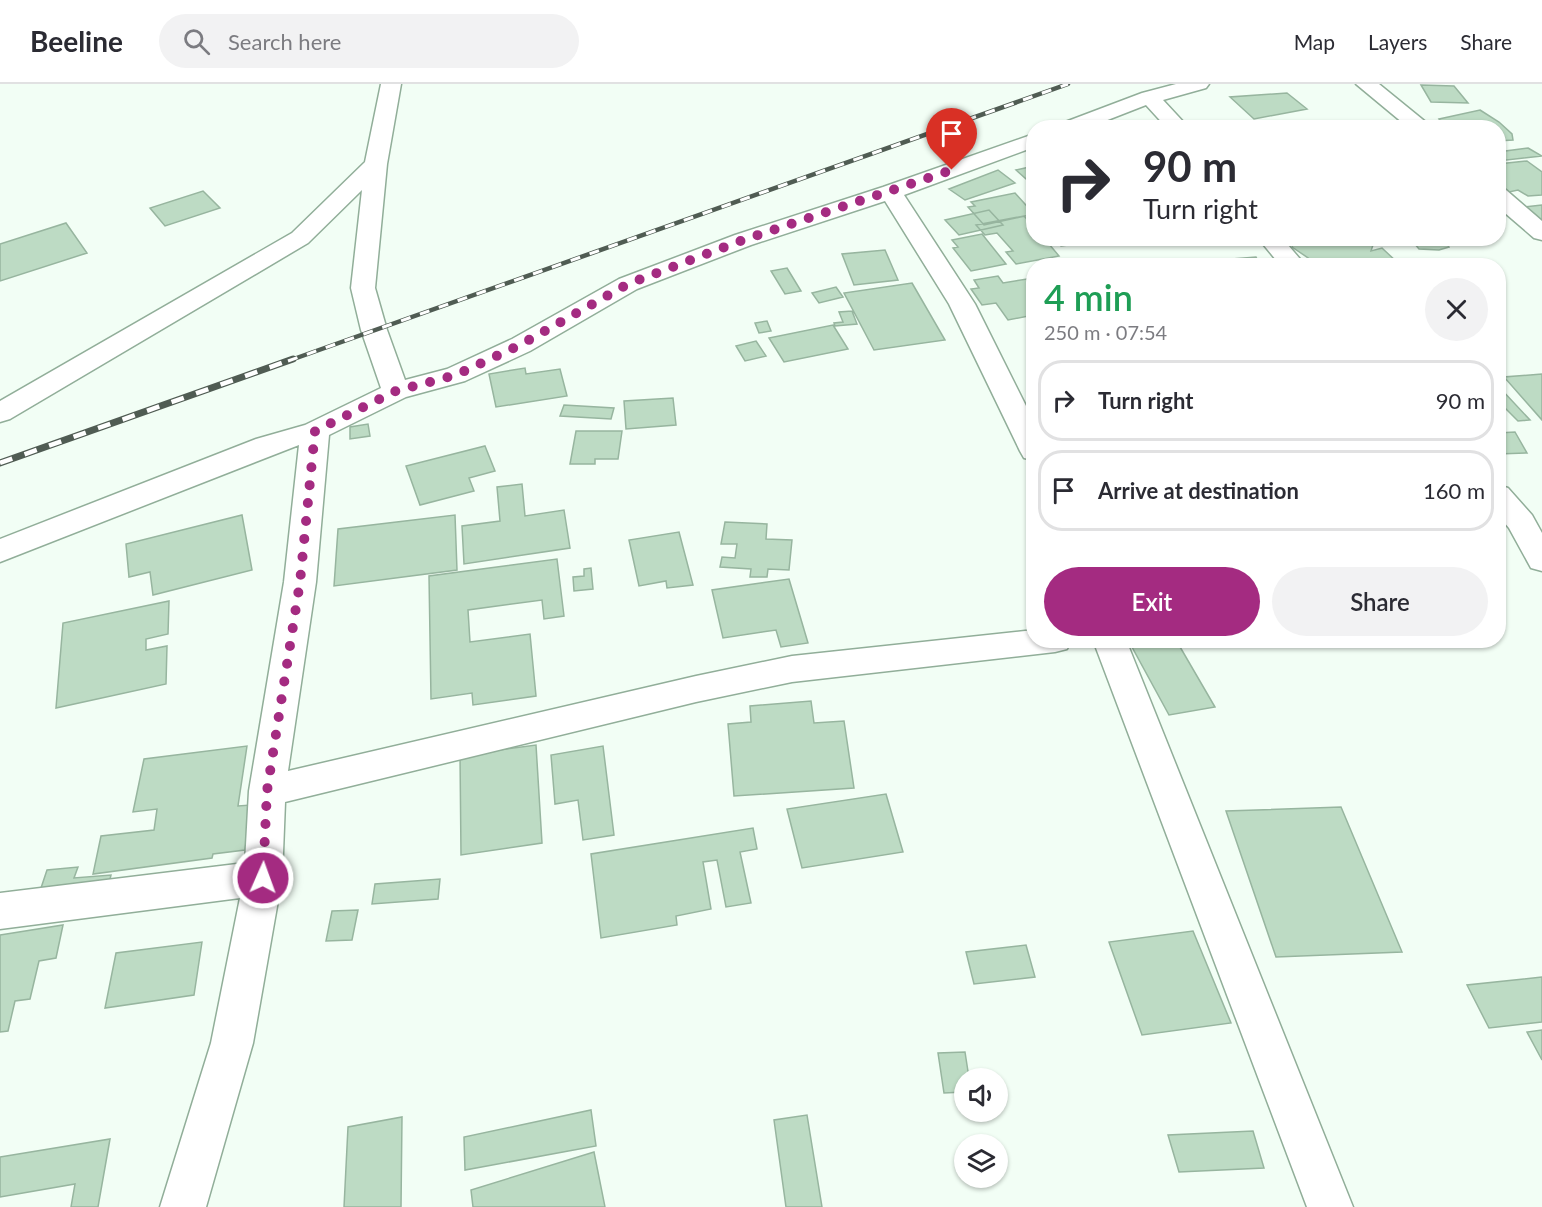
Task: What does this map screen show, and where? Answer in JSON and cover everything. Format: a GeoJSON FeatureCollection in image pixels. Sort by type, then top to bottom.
{"type":"FeatureCollection","features":[{"type":"Feature","properties":{"kind":"street"},"geometry":{"type":"LineString","coordinates":[[391,84],[376,164],[363,288],[374,330],[396,391]]}},
{"type":"Feature","properties":{"kind":"street"},"geometry":{"type":"LineString","coordinates":[[1088,120],[1149,97],[1199,84]]}},
{"type":"Feature","properties":{"kind":"street"},"geometry":{"type":"LineString","coordinates":[[1366,84],[1413,120]]}},
{"type":"Feature","properties":{"kind":"street"},"geometry":{"type":"LineString","coordinates":[[1149,97],[1171,120]]}},
{"type":"Feature","properties":{"kind":"street"},"geometry":{"type":"LineString","coordinates":[[0,551],[266,446],[315,431],[396,391],[456,375],[520,345],[628,284],[743,240],[891,192],[1026,143]]}},
{"type":"Feature","properties":{"kind":"street"},"geometry":{"type":"LineString","coordinates":[[0,413],[300,238],[376,164]]}},
{"type":"Feature","properties":{"kind":"street"},"geometry":{"type":"LineString","coordinates":[[891,192],[962,304],[1026,435]]}},
{"type":"Feature","properties":{"kind":"street"},"geometry":{"type":"LineString","coordinates":[[1506,202],[1542,233]]}},
{"type":"Feature","properties":{"kind":"street"},"geometry":{"type":"LineString","coordinates":[[1276,246],[1287,258]]}},
{"type":"Feature","properties":{"kind":"street"},"geometry":{"type":"LineString","coordinates":[[183,1207],[232,1043],[263,878],[267,791],[300,582],[315,431]]}},
{"type":"Feature","properties":{"kind":"street"},"geometry":{"type":"LineString","coordinates":[[1506,504],[1521,522],[1542,560]]}},
{"type":"Feature","properties":{"kind":"street"},"geometry":{"type":"LineString","coordinates":[[267,791],[696,689],[792,669],[1026,643]]}},
{"type":"Feature","properties":{"kind":"street"},"geometry":{"type":"LineString","coordinates":[[1112,648],[1330,1207]]}},
{"type":"Feature","properties":{"kind":"street"},"geometry":{"type":"LineString","coordinates":[[0,911],[263,878]]}},
{"type":"Feature","properties":{"kind":"building"},"geometry":{"type":"Polygon","coordinates":[[[1421,85],[1454,86],[1468,103],[1431,102],[1421,85]]]}},
{"type":"Feature","properties":{"kind":"building"},"geometry":{"type":"Polygon","coordinates":[[[1287,93],[1307,109],[1254,119],[1230,97],[1287,93]]]}},
{"type":"Feature","properties":{"kind":"building"},"geometry":{"type":"Polygon","coordinates":[[[1480,110],[1496,120],[1440,120],[1480,110]]]}},
{"type":"Feature","properties":{"kind":"building"},"geometry":{"type":"Polygon","coordinates":[[[1506,128],[1512,134],[1513,140],[1506,140],[1506,128]]]}},
{"type":"Feature","properties":{"kind":"building"},"geometry":{"type":"Polygon","coordinates":[[[1528,148],[1542,156],[1506,160],[1506,151],[1528,148]]]}},
{"type":"Feature","properties":{"kind":"building"},"geometry":{"type":"Polygon","coordinates":[[[1527,161],[1542,172],[1542,195],[1528,196],[1518,190],[1509,192],[1506,189],[1506,163],[1527,161]]]}},
{"type":"Feature","properties":{"kind":"building"},"geometry":{"type":"Polygon","coordinates":[[[1026,168],[1026,179],[1016,170],[1026,168]]]}},
{"type":"Feature","properties":{"kind":"building"},"geometry":{"type":"Polygon","coordinates":[[[998,170],[1015,183],[965,200],[949,189],[998,170]]]}},
{"type":"Feature","properties":{"kind":"building"},"geometry":{"type":"Polygon","coordinates":[[[203,191],[220,208],[165,226],[150,208],[203,191]]]}},
{"type":"Feature","properties":{"kind":"building"},"geometry":{"type":"Polygon","coordinates":[[[1015,193],[1026,205],[1026,216],[984,225],[968,207],[975,206],[971,202],[1015,193]]]}},
{"type":"Feature","properties":{"kind":"building"},"geometry":{"type":"Polygon","coordinates":[[[1542,205],[1542,222],[1523,207],[1542,205]]]}},
{"type":"Feature","properties":{"kind":"building"},"geometry":{"type":"Polygon","coordinates":[[[989,210],[1003,225],[959,235],[945,220],[989,210]]]}},
{"type":"Feature","properties":{"kind":"building"},"geometry":{"type":"Polygon","coordinates":[[[1024,216],[1026,218],[1026,246],[1051,246],[1059,256],[1026,258],[1026,262],[1016,264],[1006,252],[1013,251],[997,233],[985,235],[976,225],[1024,216]]]}},
{"type":"Feature","properties":{"kind":"building"},"geometry":{"type":"Polygon","coordinates":[[[66,223],[87,253],[0,281],[0,244],[66,223]]]}},
{"type":"Feature","properties":{"kind":"building"},"geometry":{"type":"Polygon","coordinates":[[[982,234],[1006,264],[971,271],[953,248],[958,247],[952,240],[982,234]]]}},
{"type":"Feature","properties":{"kind":"building"},"geometry":{"type":"Polygon","coordinates":[[[1373,246],[1371,251],[1382,248],[1393,258],[1308,258],[1292,247],[1373,246]]]}},
{"type":"Feature","properties":{"kind":"building"},"geometry":{"type":"Polygon","coordinates":[[[1417,246],[1449,247],[1439,250],[1419,249],[1417,246]]]}},
{"type":"Feature","properties":{"kind":"building"},"geometry":{"type":"Polygon","coordinates":[[[885,250],[898,280],[854,285],[842,254],[885,250]]]}},
{"type":"Feature","properties":{"kind":"building"},"geometry":{"type":"Polygon","coordinates":[[[787,268],[801,291],[785,294],[771,271],[787,268]]]}},
{"type":"Feature","properties":{"kind":"building"},"geometry":{"type":"Polygon","coordinates":[[[998,276],[1003,283],[1026,279],[1026,317],[1008,320],[996,303],[982,305],[971,289],[979,288],[974,280],[998,276]]]}},
{"type":"Feature","properties":{"kind":"building"},"geometry":{"type":"Polygon","coordinates":[[[912,283],[945,340],[874,350],[844,293],[912,283]]]}},
{"type":"Feature","properties":{"kind":"building"},"geometry":{"type":"Polygon","coordinates":[[[836,287],[843,297],[819,303],[812,293],[836,287]]]}},
{"type":"Feature","properties":{"kind":"building"},"geometry":{"type":"Polygon","coordinates":[[[852,311],[857,324],[835,326],[834,323],[843,322],[839,312],[852,311]]]}},
{"type":"Feature","properties":{"kind":"building"},"geometry":{"type":"Polygon","coordinates":[[[767,321],[771,331],[759,333],[755,323],[767,321]]]}},
{"type":"Feature","properties":{"kind":"building"},"geometry":{"type":"Polygon","coordinates":[[[833,325],[848,349],[784,362],[769,338],[833,325]]]}},
{"type":"Feature","properties":{"kind":"building"},"geometry":{"type":"Polygon","coordinates":[[[756,341],[766,356],[745,361],[736,346],[756,341]]]}},
{"type":"Feature","properties":{"kind":"building"},"geometry":{"type":"Polygon","coordinates":[[[525,368],[526,374],[560,369],[567,396],[496,407],[489,374],[525,368]]]}},
{"type":"Feature","properties":{"kind":"building"},"geometry":{"type":"Polygon","coordinates":[[[1542,374],[1542,420],[1506,379],[1506,377],[1542,374]]]}},
{"type":"Feature","properties":{"kind":"building"},"geometry":{"type":"Polygon","coordinates":[[[1506,394],[1530,420],[1518,421],[1506,409],[1506,394]]]}},
{"type":"Feature","properties":{"kind":"building"},"geometry":{"type":"Polygon","coordinates":[[[673,398],[676,425],[626,429],[624,401],[673,398]]]}},
{"type":"Feature","properties":{"kind":"building"},"geometry":{"type":"Polygon","coordinates":[[[564,405],[614,408],[611,419],[560,416],[564,405]]]}},
{"type":"Feature","properties":{"kind":"building"},"geometry":{"type":"Polygon","coordinates":[[[368,424],[370,436],[350,439],[350,427],[368,424]]]}},
{"type":"Feature","properties":{"kind":"building"},"geometry":{"type":"Polygon","coordinates":[[[576,431],[622,431],[618,459],[595,459],[595,464],[570,464],[576,431]]]}},
{"type":"Feature","properties":{"kind":"building"},"geometry":{"type":"Polygon","coordinates":[[[1515,432],[1527,453],[1506,454],[1506,433],[1515,432]]]}},
{"type":"Feature","properties":{"kind":"building"},"geometry":{"type":"Polygon","coordinates":[[[485,446],[495,471],[469,478],[474,491],[420,505],[406,466],[485,446]]]}},
{"type":"Feature","properties":{"kind":"building"},"geometry":{"type":"Polygon","coordinates":[[[522,484],[525,516],[564,510],[570,548],[464,564],[462,526],[500,521],[497,487],[522,484]]]}},
{"type":"Feature","properties":{"kind":"building"},"geometry":{"type":"Polygon","coordinates":[[[242,515],[252,570],[153,595],[150,572],[129,577],[126,544],[242,515]]]}},
{"type":"Feature","properties":{"kind":"building"},"geometry":{"type":"Polygon","coordinates":[[[455,515],[457,570],[334,586],[338,529],[455,515]]]}},
{"type":"Feature","properties":{"kind":"building"},"geometry":{"type":"Polygon","coordinates":[[[725,522],[767,524],[766,539],[792,540],[789,570],[768,569],[767,577],[750,577],[751,569],[720,567],[722,557],[735,558],[737,544],[721,544],[725,522]]]}},
{"type":"Feature","properties":{"kind":"building"},"geometry":{"type":"Polygon","coordinates":[[[679,532],[693,585],[667,588],[666,581],[639,586],[629,540],[679,532]]]}},
{"type":"Feature","properties":{"kind":"building"},"geometry":{"type":"Polygon","coordinates":[[[557,559],[564,616],[544,619],[542,600],[468,610],[470,642],[530,634],[536,696],[473,705],[472,693],[431,699],[429,576],[557,559]]]}},
{"type":"Feature","properties":{"kind":"building"},"geometry":{"type":"Polygon","coordinates":[[[591,568],[593,589],[574,591],[573,577],[584,576],[584,569],[591,568]]]}},
{"type":"Feature","properties":{"kind":"building"},"geometry":{"type":"Polygon","coordinates":[[[789,579],[808,643],[781,647],[776,630],[723,638],[712,590],[789,579]]]}},
{"type":"Feature","properties":{"kind":"building"},"geometry":{"type":"Polygon","coordinates":[[[169,601],[168,634],[146,639],[146,650],[167,646],[166,684],[56,708],[63,623],[169,601]]]}},
{"type":"Feature","properties":{"kind":"building"},"geometry":{"type":"Polygon","coordinates":[[[1133,648],[1181,648],[1215,707],[1169,715],[1133,648]]]}},
{"type":"Feature","properties":{"kind":"building"},"geometry":{"type":"Polygon","coordinates":[[[811,701],[814,723],[844,721],[854,788],[734,796],[728,724],[751,722],[750,706],[811,701]]]}},
{"type":"Feature","properties":{"kind":"building"},"geometry":{"type":"Polygon","coordinates":[[[536,745],[542,843],[461,855],[460,755],[536,745]]]}},
{"type":"Feature","properties":{"kind":"building"},"geometry":{"type":"Polygon","coordinates":[[[247,746],[238,806],[251,805],[245,850],[213,854],[212,858],[93,874],[101,836],[154,830],[157,809],[133,812],[144,759],[247,746]]]}},
{"type":"Feature","properties":{"kind":"building"},"geometry":{"type":"Polygon","coordinates":[[[603,746],[614,835],[583,840],[578,800],[555,804],[551,755],[603,746]]]}},
{"type":"Feature","properties":{"kind":"building"},"geometry":{"type":"Polygon","coordinates":[[[886,794],[903,852],[802,868],[787,809],[886,794]]]}},
{"type":"Feature","properties":{"kind":"building"},"geometry":{"type":"Polygon","coordinates":[[[1341,807],[1402,952],[1276,957],[1226,811],[1341,807]]]}},
{"type":"Feature","properties":{"kind":"building"},"geometry":{"type":"Polygon","coordinates":[[[753,828],[757,849],[740,852],[751,903],[726,907],[717,860],[703,862],[711,909],[676,916],[677,925],[601,938],[591,854],[753,828]]]}},
{"type":"Feature","properties":{"kind":"building"},"geometry":{"type":"Polygon","coordinates":[[[78,867],[74,878],[111,875],[107,891],[38,897],[47,870],[78,867]]]}},
{"type":"Feature","properties":{"kind":"building"},"geometry":{"type":"Polygon","coordinates":[[[440,879],[438,899],[372,904],[375,884],[440,879]]]}},
{"type":"Feature","properties":{"kind":"building"},"geometry":{"type":"Polygon","coordinates":[[[358,910],[352,940],[326,941],[332,911],[358,910]]]}},
{"type":"Feature","properties":{"kind":"building"},"geometry":{"type":"Polygon","coordinates":[[[63,925],[56,958],[39,961],[30,999],[15,1001],[8,1031],[0,1032],[0,935],[63,925]]]}},
{"type":"Feature","properties":{"kind":"building"},"geometry":{"type":"Polygon","coordinates":[[[1193,931],[1231,1023],[1142,1035],[1109,942],[1193,931]]]}},
{"type":"Feature","properties":{"kind":"building"},"geometry":{"type":"Polygon","coordinates":[[[202,942],[194,995],[105,1008],[116,953],[202,942]]]}},
{"type":"Feature","properties":{"kind":"building"},"geometry":{"type":"Polygon","coordinates":[[[1026,945],[1035,977],[974,984],[966,952],[1026,945]]]}},
{"type":"Feature","properties":{"kind":"building"},"geometry":{"type":"Polygon","coordinates":[[[1542,977],[1542,1022],[1489,1028],[1467,985],[1542,977]]]}},
{"type":"Feature","properties":{"kind":"building"},"geometry":{"type":"Polygon","coordinates":[[[1542,1030],[1542,1060],[1527,1032],[1542,1030]]]}},
{"type":"Feature","properties":{"kind":"building"},"geometry":{"type":"Polygon","coordinates":[[[965,1052],[967,1068],[954,1068],[954,1092],[944,1093],[938,1053],[965,1052]]]}},
{"type":"Feature","properties":{"kind":"building"},"geometry":{"type":"Polygon","coordinates":[[[591,1110],[596,1146],[465,1170],[464,1137],[591,1110]]]}},
{"type":"Feature","properties":{"kind":"building"},"geometry":{"type":"Polygon","coordinates":[[[807,1115],[822,1207],[786,1207],[774,1120],[807,1115]]]}},
{"type":"Feature","properties":{"kind":"building"},"geometry":{"type":"Polygon","coordinates":[[[402,1117],[401,1207],[344,1207],[348,1127],[402,1117]]]}},
{"type":"Feature","properties":{"kind":"building"},"geometry":{"type":"Polygon","coordinates":[[[1253,1131],[1264,1168],[1179,1172],[1168,1135],[1253,1131]]]}},
{"type":"Feature","properties":{"kind":"building"},"geometry":{"type":"Polygon","coordinates":[[[110,1139],[98,1207],[71,1207],[75,1184],[0,1197],[0,1157],[110,1139]]]}},
{"type":"Feature","properties":{"kind":"building"},"geometry":{"type":"Polygon","coordinates":[[[594,1152],[605,1207],[473,1207],[471,1190],[594,1152]]]}},
{"type":"Feature","properties":{"kind":"railway"},"geometry":{"type":"LineString","coordinates":[[288,361],[1068,84]]}},
{"type":"Feature","properties":{"kind":"railway"},"geometry":{"type":"LineString","coordinates":[[0,463],[293,359]]}},
{"type":"Feature","properties":{"kind":"route"},"geometry":{"type":"LineString","coordinates":[[263,878],[267,791],[300,582],[315,431],[396,391],[456,375],[520,345],[628,284],[743,240],[952,170]]}}]}
